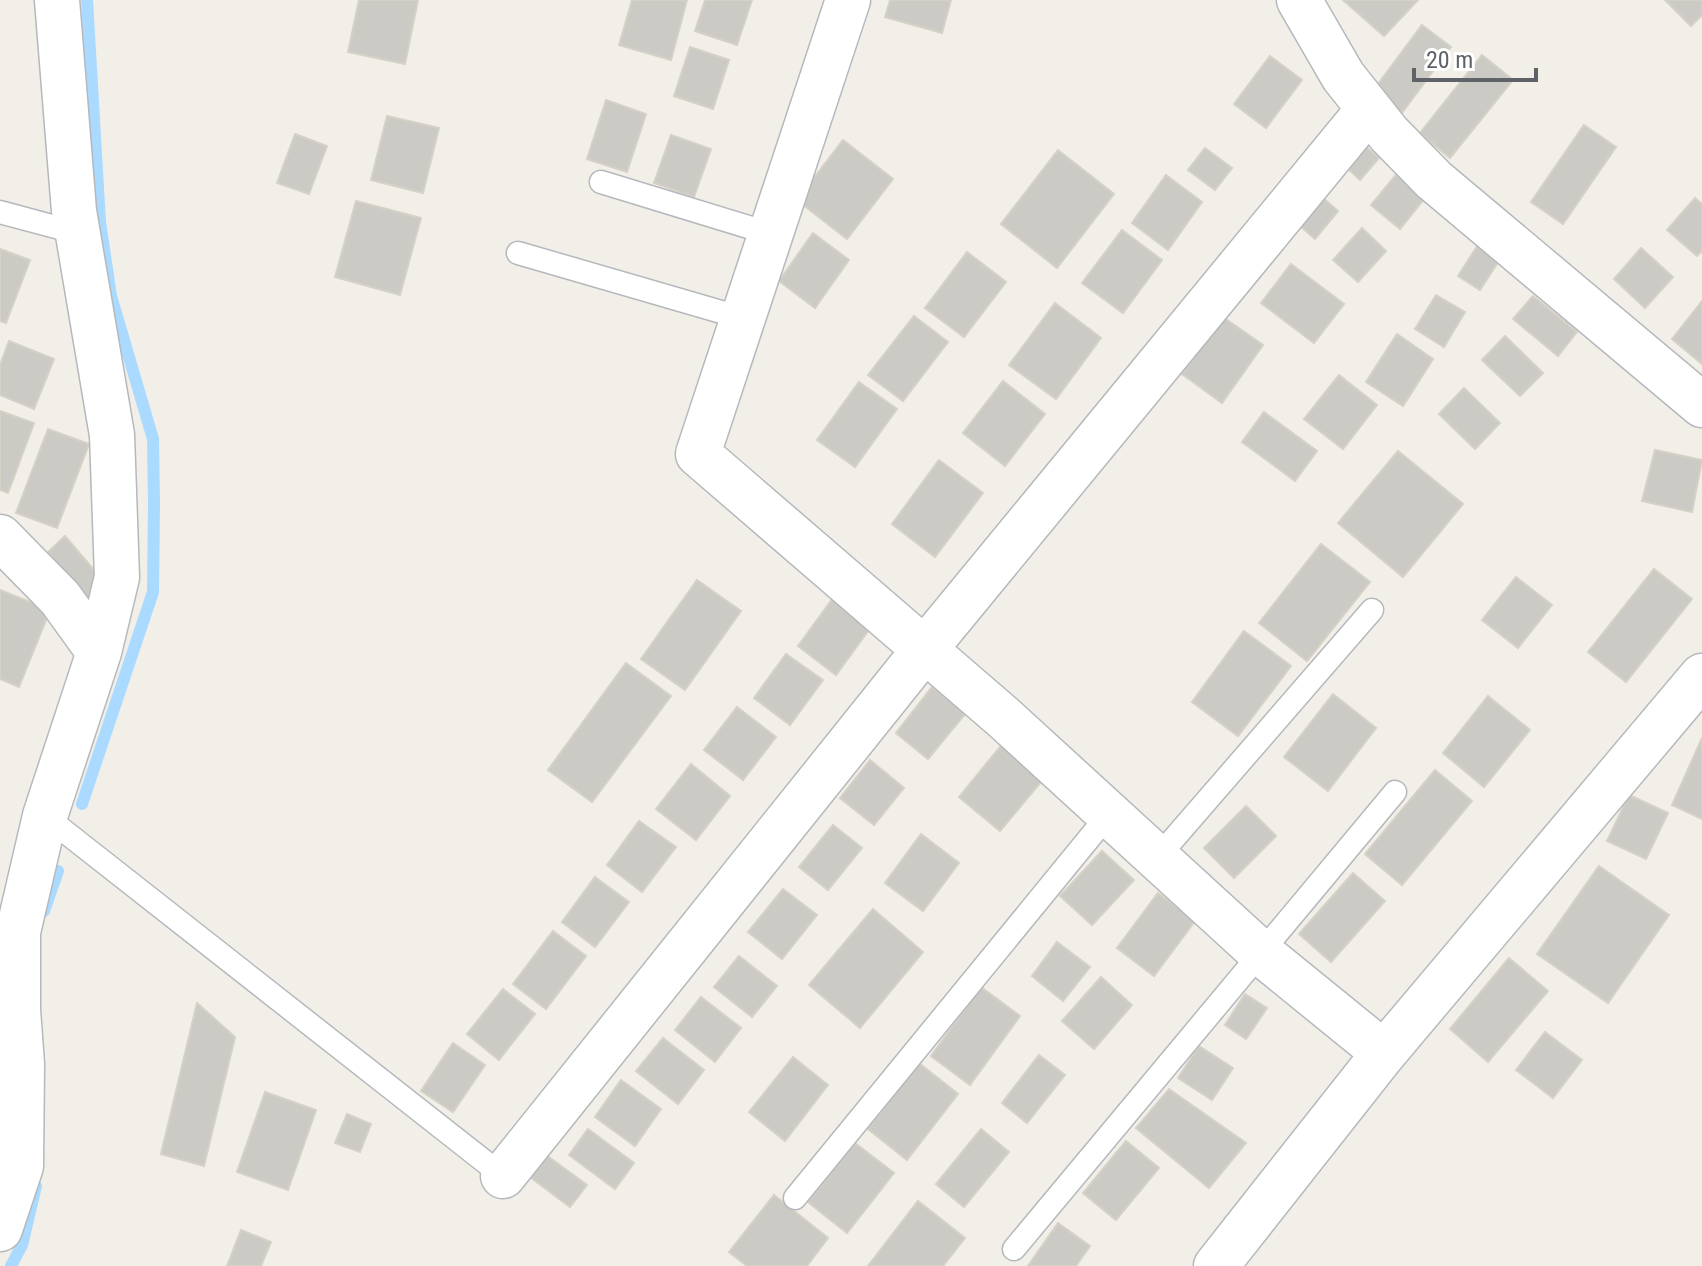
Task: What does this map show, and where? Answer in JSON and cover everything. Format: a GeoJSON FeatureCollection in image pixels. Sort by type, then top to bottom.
{"type":"FeatureCollection","features":[{"type":"Feature","properties":{"kind":"street"},"geometry":{"type":"LineString","coordinates":[[0,1229],[21,1166],[18,932],[45,816],[99,652],[117,577],[112,435],[78,233],[57,0]]}},
{"type":"Feature","properties":{"kind":"street"},"geometry":{"type":"LineString","coordinates":[[848,0],[698,454],[925,649],[1261,953],[1384,1053]]}},
{"type":"Feature","properties":{"kind":"street"},"geometry":{"type":"LineString","coordinates":[[1299,0],[1343,76],[1389,134],[1434,180],[1702,405]]}},
{"type":"Feature","properties":{"kind":"street"},"geometry":{"type":"LineString","coordinates":[[503,1176],[925,649],[1369,109]]}},
{"type":"Feature","properties":{"kind":"street"},"geometry":{"type":"LineString","coordinates":[[0,537],[60,598],[99,652]]}},
{"type":"Feature","properties":{"kind":"street"},"geometry":{"type":"LineString","coordinates":[[1216,1266],[1384,1053],[1702,676]]}},
{"type":"Feature","properties":{"kind":"lane"},"geometry":{"type":"LineString","coordinates":[[601,182],[771,234]]}},
{"type":"Feature","properties":{"kind":"lane"},"geometry":{"type":"LineString","coordinates":[[0,212],[78,233]]}},
{"type":"Feature","properties":{"kind":"lane"},"geometry":{"type":"LineString","coordinates":[[518,253],[742,318]]}},
{"type":"Feature","properties":{"kind":"lane"},"geometry":{"type":"LineString","coordinates":[[1157,858],[1372,610]]}},
{"type":"Feature","properties":{"kind":"lane"},"geometry":{"type":"LineString","coordinates":[[1014,1249],[1395,792]]}},
{"type":"Feature","properties":{"kind":"lane"},"geometry":{"type":"LineString","coordinates":[[795,1198],[1109,814]]}},
{"type":"Feature","properties":{"kind":"lane"},"geometry":{"type":"LineString","coordinates":[[45,816],[503,1176]]}},
{"type":"Feature","properties":{"kind":"building"},"geometry":{"type":"Polygon","coordinates":[[[359,0],[418,0],[405,64],[348,52],[359,0]]]}},
{"type":"Feature","properties":{"kind":"building"},"geometry":{"type":"Polygon","coordinates":[[[632,0],[687,0],[671,60],[619,45],[632,0]]]}},
{"type":"Feature","properties":{"kind":"building"},"geometry":{"type":"Polygon","coordinates":[[[705,0],[752,0],[737,45],[695,31],[705,0]]]}},
{"type":"Feature","properties":{"kind":"building"},"geometry":{"type":"Polygon","coordinates":[[[890,0],[951,0],[942,33],[885,17],[890,0]]]}},
{"type":"Feature","properties":{"kind":"building"},"geometry":{"type":"Polygon","coordinates":[[[1343,0],[1418,0],[1384,36],[1343,0]]]}},
{"type":"Feature","properties":{"kind":"building"},"geometry":{"type":"Polygon","coordinates":[[[1665,0],[1702,0],[1702,15],[1691,26],[1665,0]]]}},
{"type":"Feature","properties":{"kind":"building"},"geometry":{"type":"Polygon","coordinates":[[[1422,25],[1451,47],[1401,114],[1372,92],[1422,25]]]}},
{"type":"Feature","properties":{"kind":"building"},"geometry":{"type":"Polygon","coordinates":[[[690,47],[729,60],[713,109],[674,96],[690,47]]]}},
{"type":"Feature","properties":{"kind":"building"},"geometry":{"type":"Polygon","coordinates":[[[1482,55],[1513,80],[1450,158],[1420,133],[1482,55]]]}},
{"type":"Feature","properties":{"kind":"building"},"geometry":{"type":"Polygon","coordinates":[[[1270,56],[1302,80],[1266,128],[1234,104],[1270,56]]]}},
{"type":"Feature","properties":{"kind":"building"},"geometry":{"type":"Polygon","coordinates":[[[606,100],[646,114],[627,172],[587,159],[606,100]]]}},
{"type":"Feature","properties":{"kind":"building"},"geometry":{"type":"Polygon","coordinates":[[[387,116],[439,128],[423,193],[371,180],[387,116]]]}},
{"type":"Feature","properties":{"kind":"building"},"geometry":{"type":"Polygon","coordinates":[[[1584,125],[1616,147],[1563,224],[1531,202],[1584,125]]]}},
{"type":"Feature","properties":{"kind":"building"},"geometry":{"type":"Polygon","coordinates":[[[295,134],[327,146],[309,194],[277,183],[295,134]]]}},
{"type":"Feature","properties":{"kind":"building"},"geometry":{"type":"Polygon","coordinates":[[[671,135],[711,149],[694,197],[654,183],[671,135]]]}},
{"type":"Feature","properties":{"kind":"building"},"geometry":{"type":"Polygon","coordinates":[[[843,140],[893,179],[847,239],[797,200],[843,140]]]}},
{"type":"Feature","properties":{"kind":"building"},"geometry":{"type":"Polygon","coordinates":[[[1363,144],[1379,158],[1360,180],[1344,165],[1363,144]]]}},
{"type":"Feature","properties":{"kind":"building"},"geometry":{"type":"Polygon","coordinates":[[[1205,148],[1232,168],[1215,190],[1188,170],[1205,148]]]}},
{"type":"Feature","properties":{"kind":"building"},"geometry":{"type":"Polygon","coordinates":[[[1058,150],[1114,194],[1057,268],[1001,224],[1058,150]]]}},
{"type":"Feature","properties":{"kind":"building"},"geometry":{"type":"Polygon","coordinates":[[[1400,170],[1429,193],[1400,229],[1371,205],[1400,170]]]}},
{"type":"Feature","properties":{"kind":"building"},"geometry":{"type":"Polygon","coordinates":[[[1166,175],[1202,202],[1168,250],[1132,223],[1166,175]]]}},
{"type":"Feature","properties":{"kind":"building"},"geometry":{"type":"Polygon","coordinates":[[[1322,197],[1338,211],[1315,239],[1299,225],[1322,197]]]}},
{"type":"Feature","properties":{"kind":"building"},"geometry":{"type":"Polygon","coordinates":[[[1695,198],[1702,204],[1702,251],[1697,256],[1667,230],[1695,198]]]}},
{"type":"Feature","properties":{"kind":"building"},"geometry":{"type":"Polygon","coordinates":[[[356,201],[421,218],[400,295],[335,277],[356,201]]]}},
{"type":"Feature","properties":{"kind":"building"},"geometry":{"type":"Polygon","coordinates":[[[1362,228],[1386,251],[1358,282],[1333,260],[1362,228]]]}},
{"type":"Feature","properties":{"kind":"building"},"geometry":{"type":"Polygon","coordinates":[[[1122,230],[1162,260],[1123,313],[1082,283],[1122,230]]]}},
{"type":"Feature","properties":{"kind":"building"},"geometry":{"type":"Polygon","coordinates":[[[813,233],[849,260],[815,308],[779,281],[813,233]]]}},
{"type":"Feature","properties":{"kind":"building"},"geometry":{"type":"Polygon","coordinates":[[[1478,245],[1500,259],[1480,290],[1458,276],[1478,245]]]}},
{"type":"Feature","properties":{"kind":"building"},"geometry":{"type":"Polygon","coordinates":[[[1641,248],[1673,277],[1645,308],[1614,279],[1641,248]]]}},
{"type":"Feature","properties":{"kind":"building"},"geometry":{"type":"Polygon","coordinates":[[[0,249],[30,260],[6,323],[0,321],[0,249]]]}},
{"type":"Feature","properties":{"kind":"building"},"geometry":{"type":"Polygon","coordinates":[[[967,252],[1006,282],[964,337],[925,308],[967,252]]]}},
{"type":"Feature","properties":{"kind":"building"},"geometry":{"type":"Polygon","coordinates":[[[1291,264],[1344,304],[1314,343],[1261,303],[1291,264]]]}},
{"type":"Feature","properties":{"kind":"building"},"geometry":{"type":"Polygon","coordinates":[[[1436,295],[1465,312],[1444,347],[1415,329],[1436,295]]]}},
{"type":"Feature","properties":{"kind":"building"},"geometry":{"type":"Polygon","coordinates":[[[1533,296],[1577,332],[1558,356],[1513,319],[1533,296]]]}},
{"type":"Feature","properties":{"kind":"building"},"geometry":{"type":"Polygon","coordinates":[[[1702,301],[1702,364],[1672,339],[1702,301]]]}},
{"type":"Feature","properties":{"kind":"building"},"geometry":{"type":"Polygon","coordinates":[[[1055,303],[1101,338],[1056,399],[1009,365],[1055,303]]]}},
{"type":"Feature","properties":{"kind":"building"},"geometry":{"type":"Polygon","coordinates":[[[914,316],[948,342],[903,401],[868,375],[914,316]]]}},
{"type":"Feature","properties":{"kind":"building"},"geometry":{"type":"Polygon","coordinates":[[[1223,317],[1263,345],[1222,403],[1182,374],[1223,317]]]}},
{"type":"Feature","properties":{"kind":"building"},"geometry":{"type":"Polygon","coordinates":[[[1397,334],[1433,359],[1403,406],[1366,382],[1397,334]]]}},
{"type":"Feature","properties":{"kind":"building"},"geometry":{"type":"Polygon","coordinates":[[[1505,336],[1543,373],[1520,396],[1482,360],[1505,336]]]}},
{"type":"Feature","properties":{"kind":"building"},"geometry":{"type":"Polygon","coordinates":[[[9,341],[54,359],[34,409],[0,395],[0,365],[9,341]]]}},
{"type":"Feature","properties":{"kind":"building"},"geometry":{"type":"Polygon","coordinates":[[[1339,375],[1377,405],[1343,449],[1304,419],[1339,375]]]}},
{"type":"Feature","properties":{"kind":"building"},"geometry":{"type":"Polygon","coordinates":[[[1003,381],[1045,414],[1005,466],[963,433],[1003,381]]]}},
{"type":"Feature","properties":{"kind":"building"},"geometry":{"type":"Polygon","coordinates":[[[859,382],[897,409],[855,467],[817,440],[859,382]]]}},
{"type":"Feature","properties":{"kind":"building"},"geometry":{"type":"Polygon","coordinates":[[[1464,388],[1500,423],[1475,449],[1439,414],[1464,388]]]}},
{"type":"Feature","properties":{"kind":"building"},"geometry":{"type":"Polygon","coordinates":[[[0,411],[34,423],[8,493],[0,490],[0,411]]]}},
{"type":"Feature","properties":{"kind":"building"},"geometry":{"type":"Polygon","coordinates":[[[1264,412],[1317,451],[1295,481],[1242,442],[1264,412]]]}},
{"type":"Feature","properties":{"kind":"building"},"geometry":{"type":"Polygon","coordinates":[[[48,429],[89,444],[57,528],[16,513],[48,429]]]}},
{"type":"Feature","properties":{"kind":"building"},"geometry":{"type":"Polygon","coordinates":[[[1655,450],[1702,460],[1692,512],[1642,501],[1655,450]]]}},
{"type":"Feature","properties":{"kind":"building"},"geometry":{"type":"Polygon","coordinates":[[[1398,451],[1463,504],[1403,577],[1338,523],[1398,451]]]}},
{"type":"Feature","properties":{"kind":"building"},"geometry":{"type":"Polygon","coordinates":[[[939,460],[983,493],[935,557],[892,524],[939,460]]]}},
{"type":"Feature","properties":{"kind":"building"},"geometry":{"type":"Polygon","coordinates":[[[65,536],[105,583],[87,598],[48,552],[65,536]]]}},
{"type":"Feature","properties":{"kind":"building"},"geometry":{"type":"Polygon","coordinates":[[[1321,544],[1370,582],[1307,661],[1259,623],[1321,544]]]}},
{"type":"Feature","properties":{"kind":"building"},"geometry":{"type":"Polygon","coordinates":[[[1654,569],[1692,599],[1626,682],[1588,652],[1654,569]]]}},
{"type":"Feature","properties":{"kind":"building"},"geometry":{"type":"Polygon","coordinates":[[[1516,577],[1552,605],[1518,648],[1482,620],[1516,577]]]}},
{"type":"Feature","properties":{"kind":"building"},"geometry":{"type":"Polygon","coordinates":[[[697,580],[741,611],[685,690],[641,659],[697,580]]]}},
{"type":"Feature","properties":{"kind":"building"},"geometry":{"type":"Polygon","coordinates":[[[0,590],[50,610],[19,687],[0,679],[0,590]]]}},
{"type":"Feature","properties":{"kind":"building"},"geometry":{"type":"Polygon","coordinates":[[[836,594],[874,623],[836,675],[798,646],[836,594]]]}},
{"type":"Feature","properties":{"kind":"building"},"geometry":{"type":"Polygon","coordinates":[[[1244,631],[1291,666],[1238,736],[1192,702],[1244,631]]]}},
{"type":"Feature","properties":{"kind":"building"},"geometry":{"type":"Polygon","coordinates":[[[786,654],[823,680],[790,725],[754,698],[786,654]]]}},
{"type":"Feature","properties":{"kind":"building"},"geometry":{"type":"Polygon","coordinates":[[[626,663],[671,696],[592,802],[548,770],[626,663]]]}},
{"type":"Feature","properties":{"kind":"building"},"geometry":{"type":"Polygon","coordinates":[[[932,687],[966,713],[928,759],[896,733],[932,687]]]}},
{"type":"Feature","properties":{"kind":"building"},"geometry":{"type":"Polygon","coordinates":[[[1333,694],[1376,728],[1328,791],[1284,757],[1333,694]]]}},
{"type":"Feature","properties":{"kind":"building"},"geometry":{"type":"Polygon","coordinates":[[[1488,696],[1530,730],[1484,787],[1443,753],[1488,696]]]}},
{"type":"Feature","properties":{"kind":"building"},"geometry":{"type":"Polygon","coordinates":[[[737,707],[776,737],[743,780],[704,750],[737,707]]]}},
{"type":"Feature","properties":{"kind":"building"},"geometry":{"type":"Polygon","coordinates":[[[1702,738],[1702,819],[1672,805],[1702,738]]]}},
{"type":"Feature","properties":{"kind":"building"},"geometry":{"type":"Polygon","coordinates":[[[1004,742],[1046,776],[1000,831],[959,797],[1004,742]]]}},
{"type":"Feature","properties":{"kind":"building"},"geometry":{"type":"Polygon","coordinates":[[[870,760],[904,788],[874,825],[840,798],[870,760]]]}},
{"type":"Feature","properties":{"kind":"building"},"geometry":{"type":"Polygon","coordinates":[[[691,764],[730,796],[696,840],[656,809],[691,764]]]}},
{"type":"Feature","properties":{"kind":"building"},"geometry":{"type":"Polygon","coordinates":[[[1435,770],[1472,801],[1402,885],[1365,854],[1435,770]]]}},
{"type":"Feature","properties":{"kind":"building"},"geometry":{"type":"Polygon","coordinates":[[[1629,795],[1668,813],[1646,859],[1607,841],[1629,795]]]}},
{"type":"Feature","properties":{"kind":"building"},"geometry":{"type":"Polygon","coordinates":[[[1246,806],[1276,836],[1234,878],[1204,848],[1246,806]]]}},
{"type":"Feature","properties":{"kind":"building"},"geometry":{"type":"Polygon","coordinates":[[[639,821],[676,847],[642,892],[607,865],[639,821]]]}},
{"type":"Feature","properties":{"kind":"building"},"geometry":{"type":"Polygon","coordinates":[[[833,825],[862,848],[828,890],[799,867],[833,825]]]}},
{"type":"Feature","properties":{"kind":"building"},"geometry":{"type":"Polygon","coordinates":[[[921,834],[959,863],[923,911],[885,883],[921,834]]]}},
{"type":"Feature","properties":{"kind":"building"},"geometry":{"type":"Polygon","coordinates":[[[1102,851],[1134,880],[1092,925],[1060,896],[1102,851]]]}},
{"type":"Feature","properties":{"kind":"building"},"geometry":{"type":"Polygon","coordinates":[[[1599,866],[1669,915],[1608,1003],[1537,954],[1599,866]]]}},
{"type":"Feature","properties":{"kind":"building"},"geometry":{"type":"Polygon","coordinates":[[[1353,873],[1385,901],[1331,962],[1299,934],[1353,873]]]}},
{"type":"Feature","properties":{"kind":"building"},"geometry":{"type":"Polygon","coordinates":[[[595,877],[629,902],[595,947],[562,922],[595,877]]]}},
{"type":"Feature","properties":{"kind":"building"},"geometry":{"type":"Polygon","coordinates":[[[783,889],[817,915],[782,959],[748,932],[783,889]]]}},
{"type":"Feature","properties":{"kind":"building"},"geometry":{"type":"Polygon","coordinates":[[[1158,893],[1195,921],[1154,976],[1117,948],[1158,893]]]}},
{"type":"Feature","properties":{"kind":"building"},"geometry":{"type":"Polygon","coordinates":[[[873,909],[923,952],[860,1028],[809,985],[873,909]]]}},
{"type":"Feature","properties":{"kind":"building"},"geometry":{"type":"Polygon","coordinates":[[[553,931],[586,956],[546,1009],[513,984],[553,931]]]}},
{"type":"Feature","properties":{"kind":"building"},"geometry":{"type":"Polygon","coordinates":[[[1057,942],[1090,967],[1063,1001],[1032,976],[1057,942]]]}},
{"type":"Feature","properties":{"kind":"building"},"geometry":{"type":"Polygon","coordinates":[[[739,956],[777,986],[752,1017],[714,987],[739,956]]]}},
{"type":"Feature","properties":{"kind":"building"},"geometry":{"type":"Polygon","coordinates":[[[1509,958],[1548,991],[1488,1062],[1450,1029],[1509,958]]]}},
{"type":"Feature","properties":{"kind":"building"},"geometry":{"type":"Polygon","coordinates":[[[1101,977],[1132,1005],[1094,1049],[1062,1021],[1101,977]]]}},
{"type":"Feature","properties":{"kind":"building"},"geometry":{"type":"Polygon","coordinates":[[[981,987],[1020,1016],[970,1085],[931,1056],[981,987]]]}},
{"type":"Feature","properties":{"kind":"building"},"geometry":{"type":"Polygon","coordinates":[[[503,989],[535,1014],[499,1060],[467,1034],[503,989]]]}},
{"type":"Feature","properties":{"kind":"building"},"geometry":{"type":"Polygon","coordinates":[[[1245,994],[1267,1008],[1246,1039],[1225,1025],[1245,994]]]}},
{"type":"Feature","properties":{"kind":"building"},"geometry":{"type":"Polygon","coordinates":[[[701,997],[741,1028],[715,1062],[675,1030],[701,997]]]}},
{"type":"Feature","properties":{"kind":"building"},"geometry":{"type":"Polygon","coordinates":[[[197,1003],[235,1037],[204,1166],[161,1154],[197,1003]]]}},
{"type":"Feature","properties":{"kind":"building"},"geometry":{"type":"Polygon","coordinates":[[[1545,1032],[1582,1060],[1553,1098],[1516,1070],[1545,1032]]]}},
{"type":"Feature","properties":{"kind":"building"},"geometry":{"type":"Polygon","coordinates":[[[663,1038],[704,1070],[678,1104],[636,1071],[663,1038]]]}},
{"type":"Feature","properties":{"kind":"building"},"geometry":{"type":"Polygon","coordinates":[[[453,1043],[485,1065],[453,1112],[421,1091],[453,1043]]]}},
{"type":"Feature","properties":{"kind":"building"},"geometry":{"type":"Polygon","coordinates":[[[1199,1046],[1233,1068],[1212,1100],[1178,1078],[1199,1046]]]}},
{"type":"Feature","properties":{"kind":"building"},"geometry":{"type":"Polygon","coordinates":[[[1039,1055],[1065,1075],[1027,1123],[1002,1103],[1039,1055]]]}},
{"type":"Feature","properties":{"kind":"building"},"geometry":{"type":"Polygon","coordinates":[[[793,1057],[828,1085],[785,1141],[749,1112],[793,1057]]]}},
{"type":"Feature","properties":{"kind":"building"},"geometry":{"type":"Polygon","coordinates":[[[919,1063],[958,1094],[907,1160],[868,1129],[919,1063]]]}},
{"type":"Feature","properties":{"kind":"building"},"geometry":{"type":"Polygon","coordinates":[[[621,1080],[661,1109],[635,1146],[595,1117],[621,1080]]]}},
{"type":"Feature","properties":{"kind":"building"},"geometry":{"type":"Polygon","coordinates":[[[1169,1089],[1246,1143],[1209,1188],[1136,1128],[1169,1089]]]}},
{"type":"Feature","properties":{"kind":"building"},"geometry":{"type":"Polygon","coordinates":[[[265,1092],[316,1110],[288,1190],[237,1172],[265,1092]]]}},
{"type":"Feature","properties":{"kind":"building"},"geometry":{"type":"Polygon","coordinates":[[[347,1114],[371,1124],[360,1152],[335,1143],[347,1114]]]}},
{"type":"Feature","properties":{"kind":"building"},"geometry":{"type":"Polygon","coordinates":[[[588,1129],[634,1163],[615,1189],[569,1155],[588,1129]]]}},
{"type":"Feature","properties":{"kind":"building"},"geometry":{"type":"Polygon","coordinates":[[[981,1129],[1009,1152],[964,1207],[936,1184],[981,1129]]]}},
{"type":"Feature","properties":{"kind":"building"},"geometry":{"type":"Polygon","coordinates":[[[1126,1141],[1159,1168],[1116,1220],[1083,1193],[1126,1141]]]}},
{"type":"Feature","properties":{"kind":"building"},"geometry":{"type":"Polygon","coordinates":[[[855,1143],[894,1173],[847,1233],[808,1202],[855,1143]]]}},
{"type":"Feature","properties":{"kind":"building"},"geometry":{"type":"Polygon","coordinates":[[[542,1152],[587,1185],[570,1207],[526,1174],[542,1152]]]}},
{"type":"Feature","properties":{"kind":"building"},"geometry":{"type":"Polygon","coordinates":[[[774,1195],[828,1238],[807,1266],[747,1266],[729,1252],[774,1195]]]}},
{"type":"Feature","properties":{"kind":"building"},"geometry":{"type":"Polygon","coordinates":[[[918,1201],[965,1238],[943,1266],[868,1266],[918,1201]]]}},
{"type":"Feature","properties":{"kind":"building"},"geometry":{"type":"Polygon","coordinates":[[[1058,1223],[1090,1246],[1076,1266],[1028,1266],[1058,1223]]]}},
{"type":"Feature","properties":{"kind":"building"},"geometry":{"type":"Polygon","coordinates":[[[241,1230],[271,1242],[261,1266],[227,1266],[241,1230]]]}},
{"type":"Feature","properties":{"kind":"waterway"},"geometry":{"type":"LineString","coordinates":[[82,804],[153,592],[154,504],[153,439],[111,296],[100,222],[87,0]]}},
{"type":"Feature","properties":{"kind":"waterway"},"geometry":{"type":"LineString","coordinates":[[44,911],[58,871]]}},
{"type":"Feature","properties":{"kind":"waterway"},"geometry":{"type":"LineString","coordinates":[[11,1266],[22,1245],[36,1186]]}}]}
